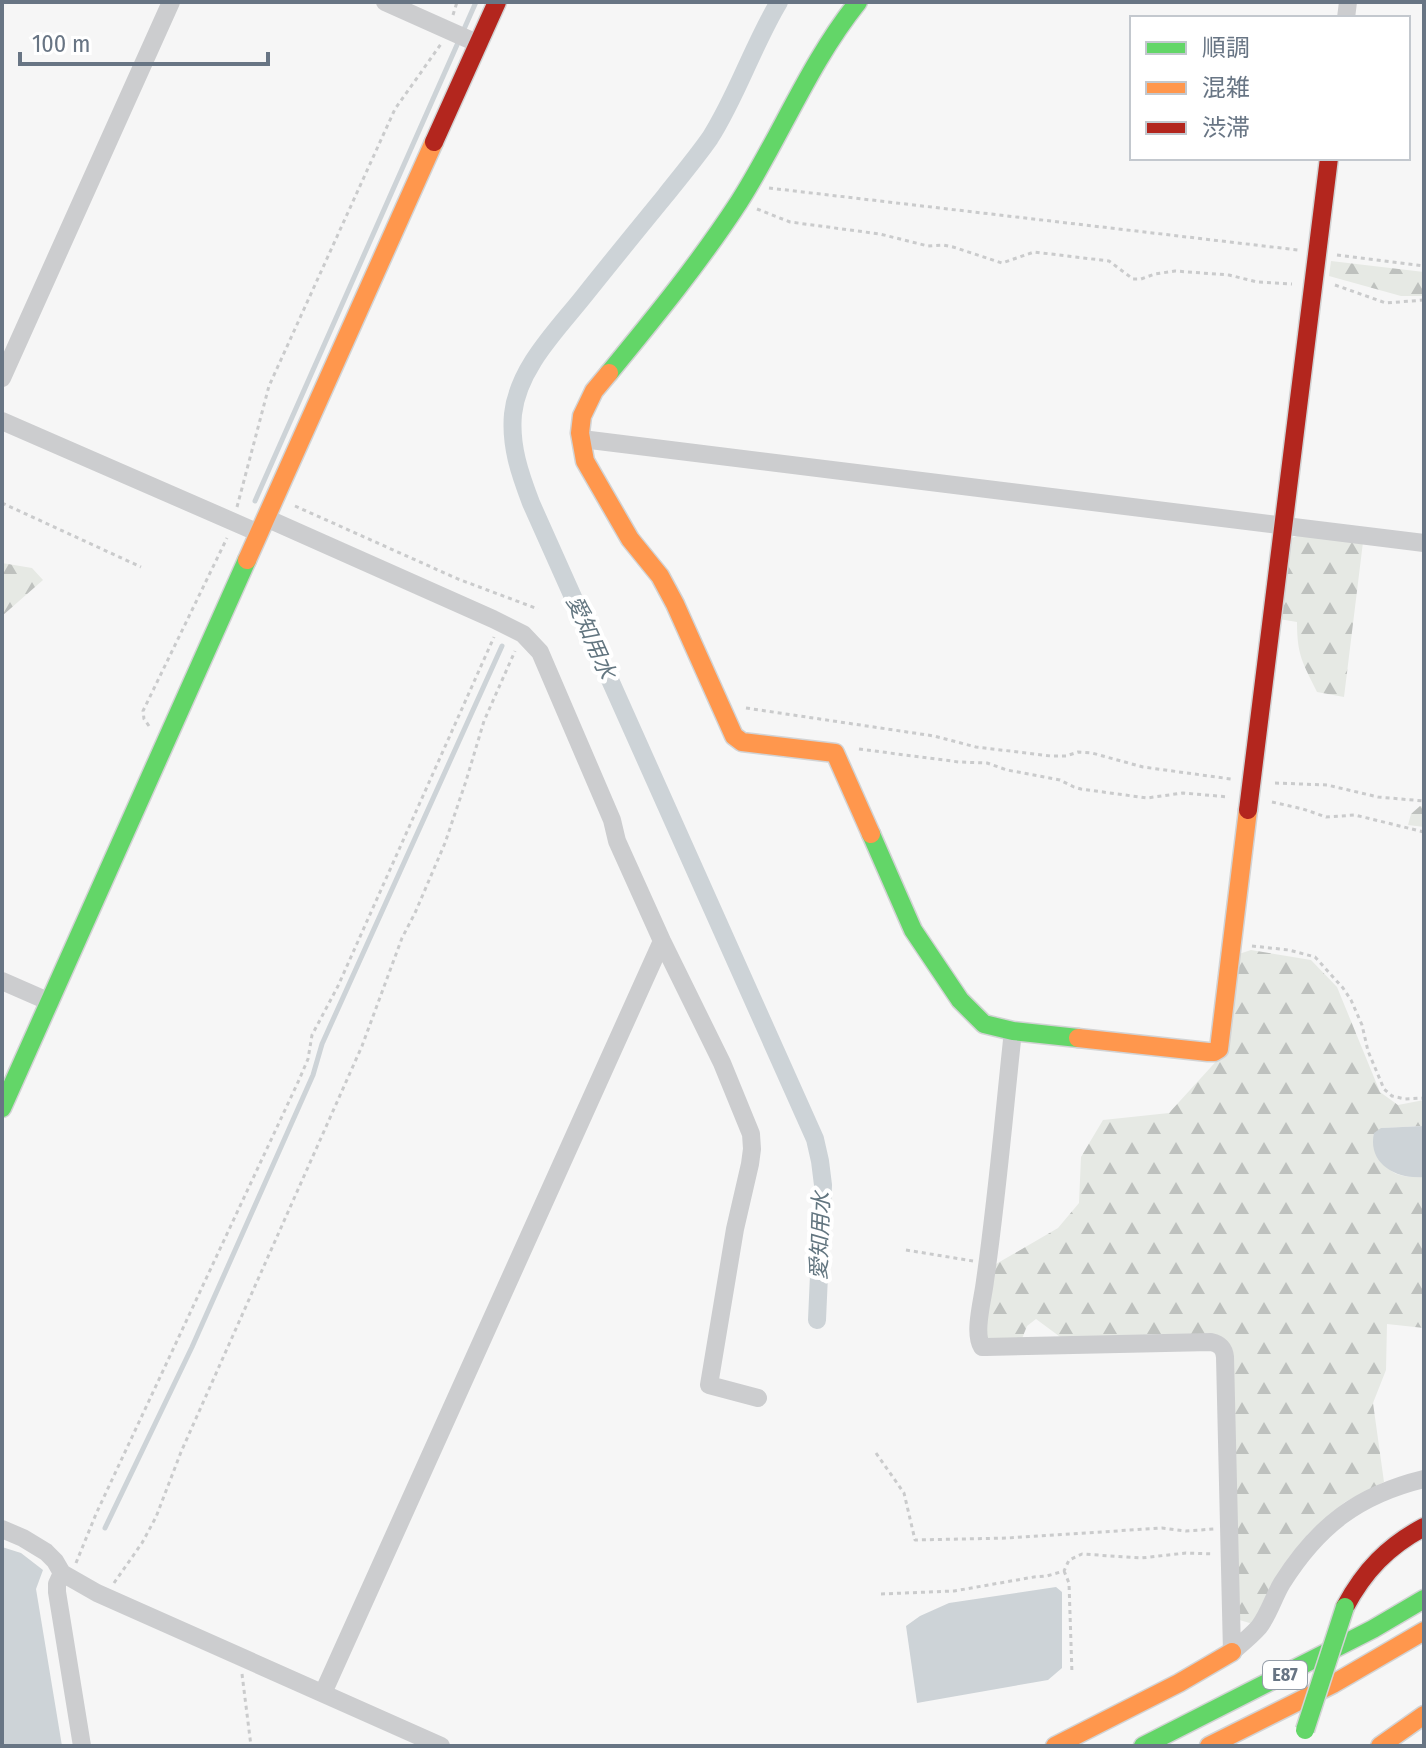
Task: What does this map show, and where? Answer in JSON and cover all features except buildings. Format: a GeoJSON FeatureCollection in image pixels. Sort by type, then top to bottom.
{"type":"FeatureCollection","features":[{"type":"Feature","properties":{"kind":"main road"},"geometry":{"type":"LineString","coordinates":[[2,1108],[497,2]]}},
{"type":"Feature","properties":{"kind":"main road"},"geometry":{"type":"LineString","coordinates":[[858,2],[816,62],[744,193],[676,291],[584,407],[579,422],[582,450],[585,461],[630,539],[660,576],[675,604],[734,736],[742,742],[835,753],[913,930],[960,1000],[984,1024],[1013,1031],[1218,1051],[1329,160]]}},
{"type":"Feature","properties":{"kind":"main road"},"geometry":{"type":"LineString","coordinates":[[1303,1741],[1345,1607],[1373,1561],[1409,1534],[1424,1527]]}},
{"type":"Feature","properties":{"kind":"main road","name":"E87"},"geometry":{"type":"LineString","coordinates":[[1143,1746],[1360,1636],[1424,1599]]}},
{"type":"Feature","properties":{"kind":"main road","name":"E87"},"geometry":{"type":"LineString","coordinates":[[1209,1746],[1333,1684],[1424,1631]]}},
{"type":"Feature","properties":{"kind":"main road"},"geometry":{"type":"LineString","coordinates":[[1055,1746],[1179,1683],[1232,1652]]}},
{"type":"Feature","properties":{"kind":"main road"},"geometry":{"type":"LineString","coordinates":[[1380,1746],[1424,1715]]}},
{"type":"Feature","properties":{"kind":"street"},"geometry":{"type":"LineString","coordinates":[[2,378],[171,2]]}},
{"type":"Feature","properties":{"kind":"street"},"geometry":{"type":"LineString","coordinates":[[385,2],[479,44]]}},
{"type":"Feature","properties":{"kind":"street"},"geometry":{"type":"LineString","coordinates":[[2,421],[233,522],[263,526],[500,623],[523,634],[540,652],[612,820],[617,841],[722,1063],[751,1134],[750,1164],[735,1229],[709,1385],[758,1398]]}},
{"type":"Feature","properties":{"kind":"street"},"geometry":{"type":"LineString","coordinates":[[582,439],[1424,543]]}},
{"type":"Feature","properties":{"kind":"street"},"geometry":{"type":"LineString","coordinates":[[323,1693],[662,941]]}},
{"type":"Feature","properties":{"kind":"street"},"geometry":{"type":"LineString","coordinates":[[2,981],[50,1002]]}},
{"type":"Feature","properties":{"kind":"street"},"geometry":{"type":"LineString","coordinates":[[1013,1031],[978,1339],[982,1347],[1211,1342],[1222,1347],[1225,1357],[1232,1652]]}},
{"type":"Feature","properties":{"kind":"street"},"geometry":{"type":"LineString","coordinates":[[1232,1652],[1260,1626],[1282,1584],[1313,1539],[1350,1509],[1384,1491],[1424,1479]]}},
{"type":"Feature","properties":{"kind":"street"},"geometry":{"type":"LineString","coordinates":[[2,1529],[46,1552],[66,1575],[105,1596],[441,1746]]}},
{"type":"Feature","properties":{"kind":"street"},"geometry":{"type":"LineString","coordinates":[[66,1575],[57,1584],[57,1592],[82,1746]]}},
{"type":"Feature","properties":{"kind":"path"},"geometry":{"type":"LineString","coordinates":[[165,743],[152,732],[143,711],[233,522],[269,386],[395,109],[445,39],[457,2]]}},
{"type":"Feature","properties":{"kind":"path"},"geometry":{"type":"LineString","coordinates":[[744,193],[1424,266]]}},
{"type":"Feature","properties":{"kind":"path"},"geometry":{"type":"LineString","coordinates":[[744,193],[790,222],[880,234],[928,246],[943,245],[1002,263],[1034,252],[1109,261],[1133,279],[1175,271],[1229,275],[1257,282],[1343,287],[1386,303],[1424,300]]}},
{"type":"Feature","properties":{"kind":"path"},"geometry":{"type":"LineString","coordinates":[[276,497],[458,579],[538,609]]}},
{"type":"Feature","properties":{"kind":"path"},"geometry":{"type":"LineString","coordinates":[[2,503],[141,567]]}},
{"type":"Feature","properties":{"kind":"path"},"geometry":{"type":"LineString","coordinates":[[66,1575],[299,1080],[308,1059],[312,1035],[338,986],[500,623]]}},
{"type":"Feature","properties":{"kind":"path"},"geometry":{"type":"LineString","coordinates":[[105,1596],[156,1517],[181,1452],[362,1046],[402,938],[445,843],[484,721],[523,634]]}},
{"type":"Feature","properties":{"kind":"path"},"geometry":{"type":"LineString","coordinates":[[718,704],[934,736],[976,747],[1051,756],[1092,753],[1252,790],[1326,817],[1355,815],[1424,832]]}},
{"type":"Feature","properties":{"kind":"path"},"geometry":{"type":"LineString","coordinates":[[835,753],[854,748],[977,762],[1060,780],[1081,789],[1147,798],[1327,785],[1378,797],[1424,801]]}},
{"type":"Feature","properties":{"kind":"path"},"geometry":{"type":"LineString","coordinates":[[1232,943],[1289,950],[1315,957],[1351,1000],[1384,1089],[1392,1096],[1405,1099],[1424,1098]]}},
{"type":"Feature","properties":{"kind":"path"},"geometry":{"type":"LineString","coordinates":[[906,1250],[988,1264]]}},
{"type":"Feature","properties":{"kind":"path"},"geometry":{"type":"LineString","coordinates":[[876,1453],[904,1493],[915,1540],[1008,1538],[1162,1528],[1186,1531],[1229,1529]]}},
{"type":"Feature","properties":{"kind":"path"},"geometry":{"type":"LineString","coordinates":[[1072,1674],[1069,1583],[1064,1571],[1069,1560],[1082,1554],[1141,1558],[1186,1553],[1229,1554]]}},
{"type":"Feature","properties":{"kind":"path"},"geometry":{"type":"LineString","coordinates":[[881,1594],[954,1591],[1064,1571]]}},
{"type":"Feature","properties":{"kind":"path"},"geometry":{"type":"LineString","coordinates":[[245,1659],[242,1677],[251,1746]]}},
{"type":"Feature","properties":{"kind":"green space"},"geometry":{"type":"Polygon","coordinates":[[[1331,261],[1424,272],[1424,296],[1401,296],[1329,276],[1331,261]]]}},
{"type":"Feature","properties":{"kind":"green space"},"geometry":{"type":"Polygon","coordinates":[[[1302,534],[1363,542],[1344,697],[1317,692],[1302,659],[1297,622],[1279,619],[1292,538],[1302,534]]]}},
{"type":"Feature","properties":{"kind":"green space"},"geometry":{"type":"Polygon","coordinates":[[[2,563],[32,568],[43,580],[2,616],[2,563]]]}},
{"type":"Feature","properties":{"kind":"green space"},"geometry":{"type":"Polygon","coordinates":[[[1420,806],[1424,807],[1424,827],[1408,825],[1411,814],[1420,806]]]}},
{"type":"Feature","properties":{"kind":"green space"},"geometry":{"type":"Polygon","coordinates":[[[1251,950],[1311,960],[1337,987],[1380,1092],[1398,1105],[1424,1100],[1424,1126],[1381,1128],[1376,1152],[1395,1173],[1424,1177],[1424,1328],[1387,1324],[1386,1370],[1373,1403],[1384,1482],[1345,1502],[1308,1534],[1275,1581],[1253,1624],[1236,1619],[1224,1343],[1063,1339],[1036,1319],[1027,1326],[1021,1341],[986,1342],[985,1319],[996,1264],[1058,1228],[1079,1203],[1081,1157],[1103,1120],[1169,1113],[1221,1056],[1239,954],[1251,950]]]}},
{"type":"Feature","properties":{"kind":"shaded area"},"geometry":{"type":"Polygon","coordinates":[[[1424,1126],[1424,1177],[1404,1176],[1386,1168],[1375,1153],[1374,1133],[1381,1128],[1424,1126]]]}},
{"type":"Feature","properties":{"kind":"shaded area"},"geometry":{"type":"Polygon","coordinates":[[[2,1547],[21,1553],[43,1570],[36,1589],[62,1746],[2,1746],[2,1547]]]}},
{"type":"Feature","properties":{"kind":"shaded area"},"geometry":{"type":"Polygon","coordinates":[[[1056,1587],[1062,1592],[1062,1668],[1048,1680],[917,1703],[906,1626],[949,1603],[1056,1587]]]}},
{"type":"Feature","properties":{"kind":"waterway"},"geometry":{"type":"LineString","coordinates":[[255,501],[476,2]]}},
{"type":"Feature","properties":{"kind":"waterway","name":"愛知用水"},"geometry":{"type":"LineString","coordinates":[[779,2],[710,138],[531,365],[516,397],[512,426],[517,460],[531,503],[815,1139],[823,1185],[817,1320]]}},
{"type":"Feature","properties":{"kind":"waterway"},"geometry":{"type":"LineString","coordinates":[[105,1528],[192,1347],[313,1075],[322,1044],[502,646]]}},
{"type":"Feature","properties":{"kind":"traffic: fast"},"geometry":{"type":"LineString","coordinates":[[609,373],[677,289],[739,202],[810,75],[858,2]]}},
{"type":"Feature","properties":{"kind":"traffic: fast"},"geometry":{"type":"LineString","coordinates":[[2,1108],[247,560]]}},
{"type":"Feature","properties":{"kind":"traffic: fast"},"geometry":{"type":"LineString","coordinates":[[871,834],[913,930],[960,1000],[984,1024],[1013,1031],[1078,1038]]}},
{"type":"Feature","properties":{"kind":"traffic: fast"},"geometry":{"type":"LineString","coordinates":[[1143,1746],[1373,1629],[1424,1599]]}},
{"type":"Feature","properties":{"kind":"traffic: fast"},"geometry":{"type":"LineString","coordinates":[[1305,1730],[1345,1607]]}},
{"type":"Feature","properties":{"kind":"traffic: slow"},"geometry":{"type":"LineString","coordinates":[[247,560],[434,142]]}},
{"type":"Feature","properties":{"kind":"traffic: slow"},"geometry":{"type":"LineString","coordinates":[[609,373],[594,391],[582,416],[580,433],[585,461],[630,539],[660,576],[734,736],[742,742],[835,753],[871,834]]}},
{"type":"Feature","properties":{"kind":"traffic: slow"},"geometry":{"type":"LineString","coordinates":[[1078,1038],[1208,1052],[1219,1049],[1248,810]]}},
{"type":"Feature","properties":{"kind":"traffic: slow"},"geometry":{"type":"LineString","coordinates":[[1209,1746],[1333,1684],[1424,1631]]}},
{"type":"Feature","properties":{"kind":"traffic: slow"},"geometry":{"type":"LineString","coordinates":[[1055,1746],[1179,1683],[1232,1652]]}},
{"type":"Feature","properties":{"kind":"traffic: slow"},"geometry":{"type":"LineString","coordinates":[[1380,1746],[1424,1715]]}},
{"type":"Feature","properties":{"kind":"traffic: jam"},"geometry":{"type":"LineString","coordinates":[[434,142],[497,2]]}},
{"type":"Feature","properties":{"kind":"traffic: jam"},"geometry":{"type":"LineString","coordinates":[[1248,810],[1329,160]]}},
{"type":"Feature","properties":{"kind":"traffic: jam"},"geometry":{"type":"LineString","coordinates":[[1345,1607],[1378,1561],[1399,1542],[1424,1527]]}}]}
